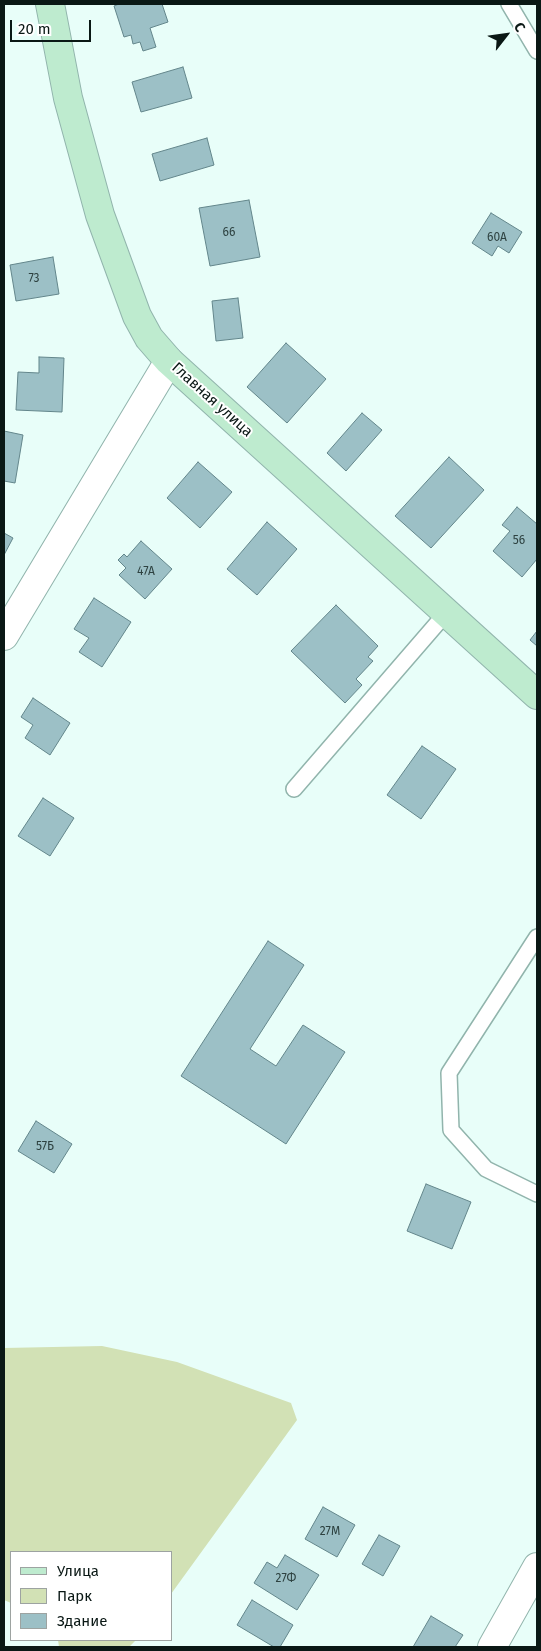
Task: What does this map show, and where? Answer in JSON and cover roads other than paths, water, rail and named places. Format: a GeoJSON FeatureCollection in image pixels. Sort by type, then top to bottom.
{"type":"FeatureCollection","features":[{"type":"Feature","properties":{"kind":"street","name":"Главная улица"},"geometry":{"type":"LineString","coordinates":[[50,4],[68,98],[100,215],[137,316],[149,338],[169,361],[537,695]]}},
{"type":"Feature","properties":{"kind":"street"},"geometry":{"type":"LineString","coordinates":[[4,636],[169,361]]}},
{"type":"Feature","properties":{"kind":"street"},"geometry":{"type":"LineString","coordinates":[[492,1647],[537,1566]]}},
{"type":"Feature","properties":{"kind":"lane"},"geometry":{"type":"LineString","coordinates":[[509,4],[537,51]]}},
{"type":"Feature","properties":{"kind":"lane"},"geometry":{"type":"LineString","coordinates":[[294,789],[447,612]]}},
{"type":"Feature","properties":{"kind":"lane"},"geometry":{"type":"LineString","coordinates":[[537,937],[449,1073],[451,1130],[486,1169],[537,1194]]}}]}
